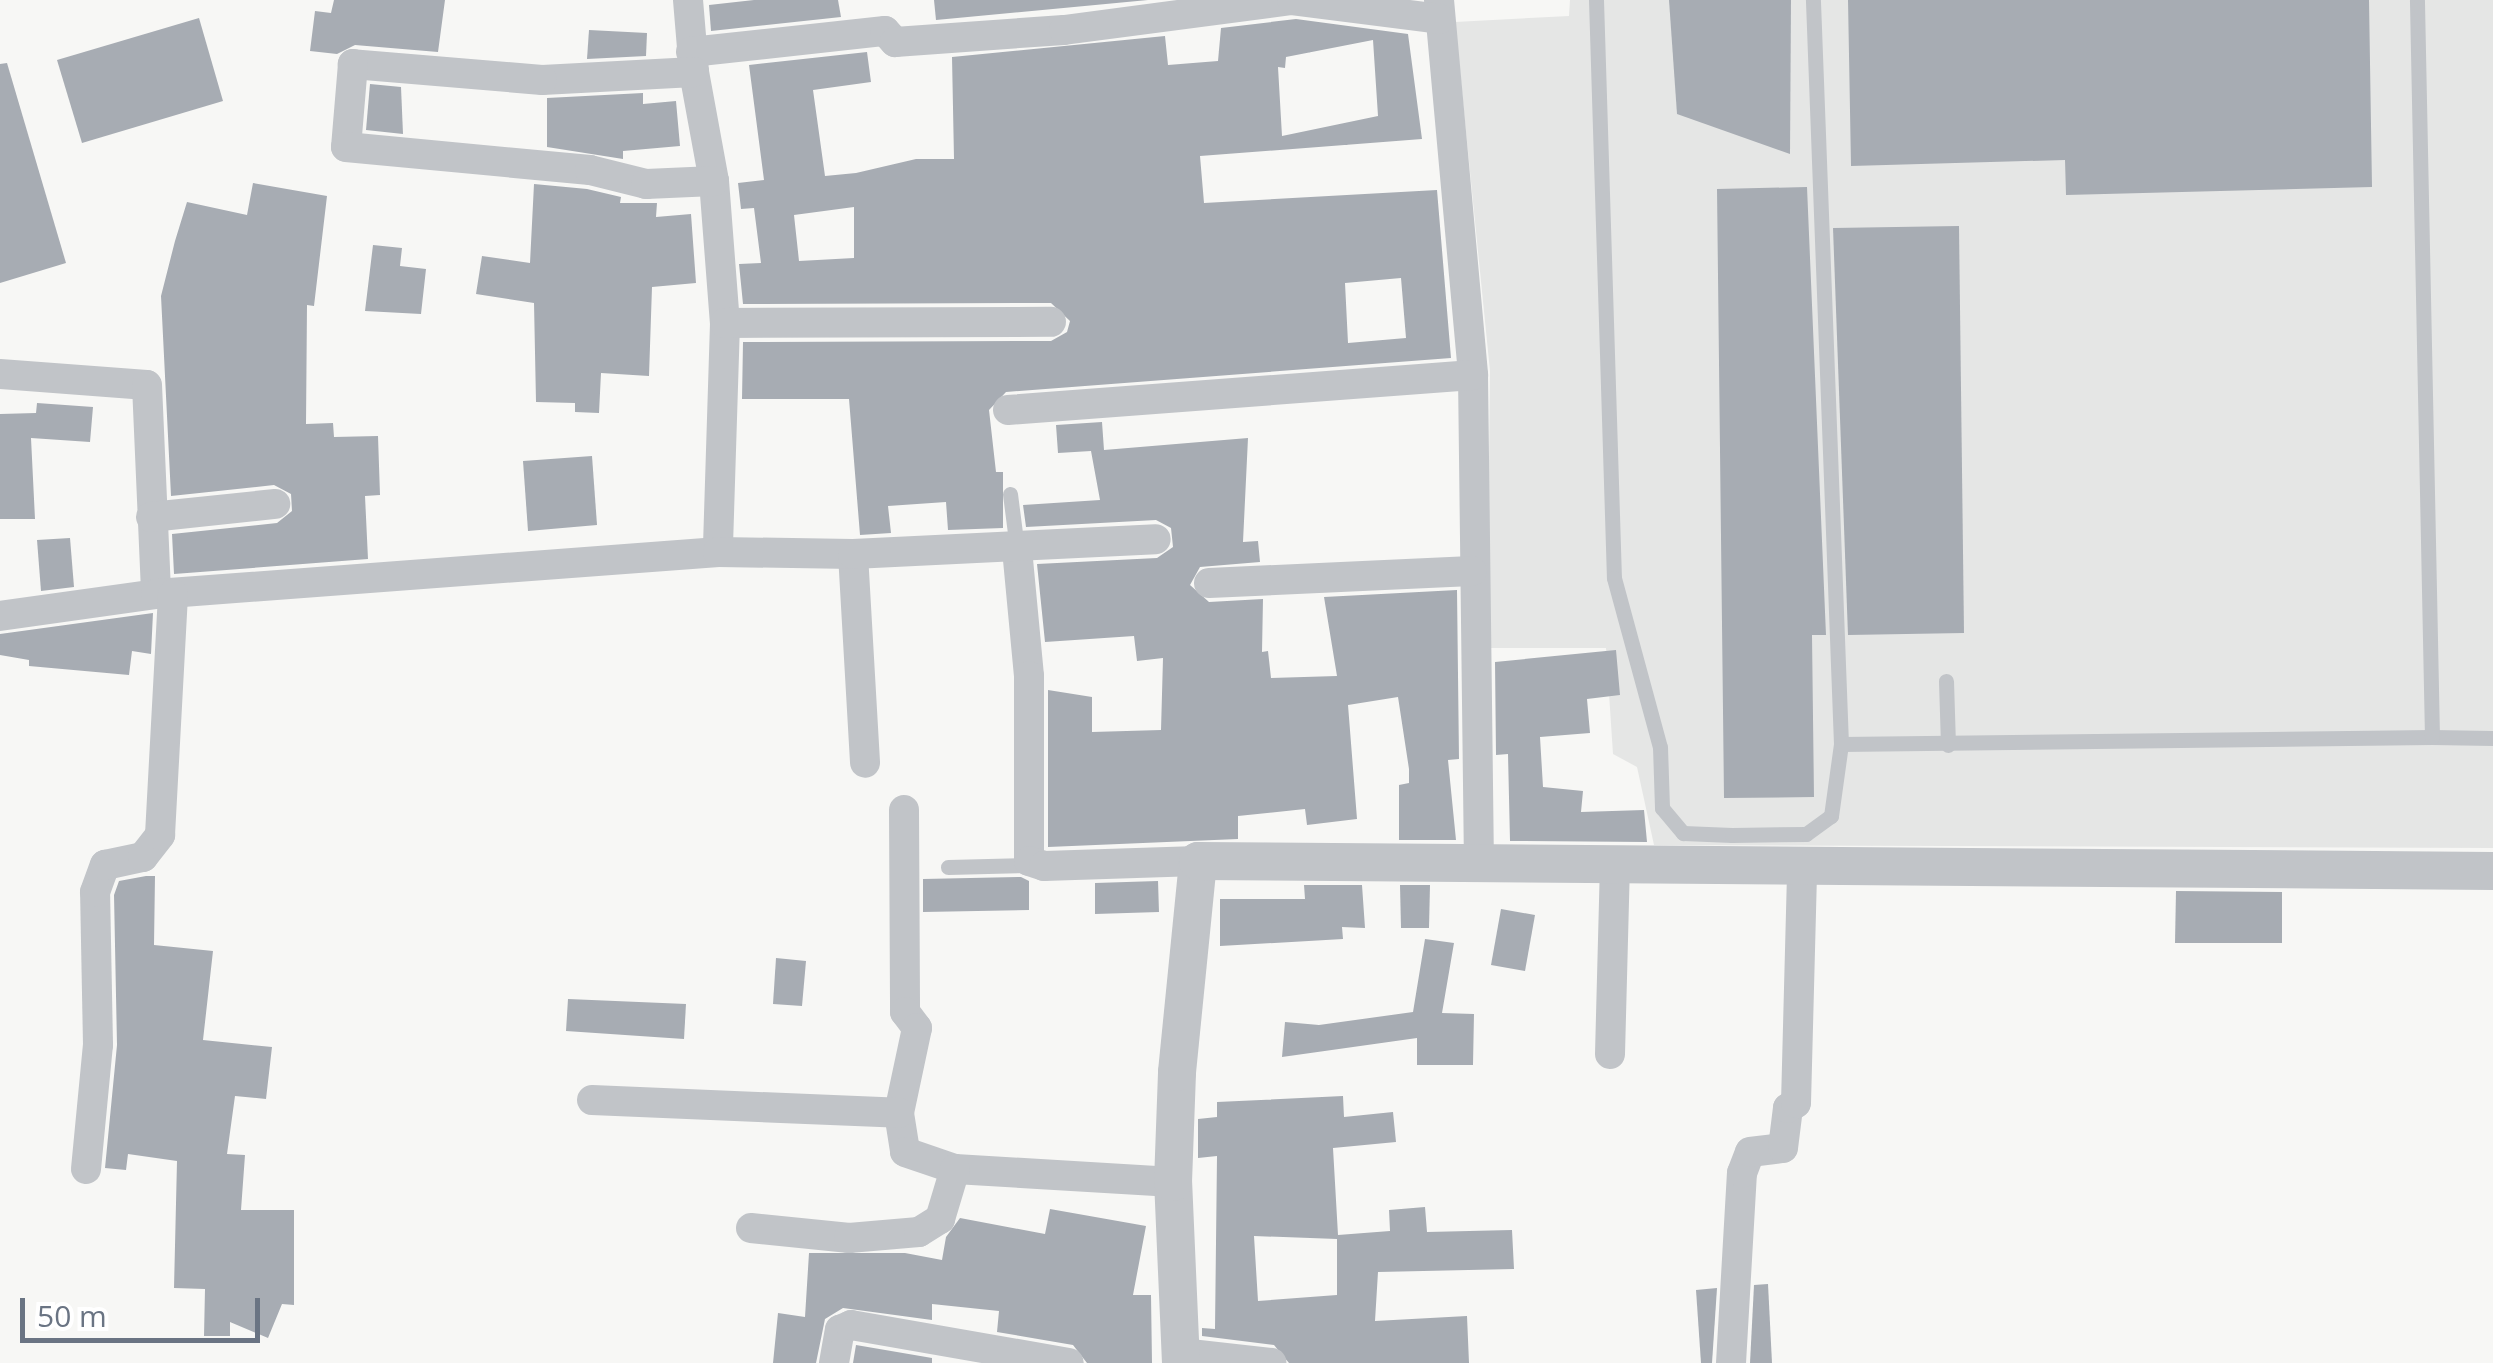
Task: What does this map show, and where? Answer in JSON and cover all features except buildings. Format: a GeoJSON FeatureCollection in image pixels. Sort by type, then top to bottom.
{"type":"FeatureCollection","features":[{"type":"Feature","properties":{"kind":"street"},"geometry":{"type":"LineString","coordinates":[[688,0],[692,62],[714,181],[726,323],[718,552]]}},
{"type":"Feature","properties":{"kind":"street"},"geometry":{"type":"LineString","coordinates":[[714,181],[646,184],[590,170],[346,147],[352,64],[542,80],[692,62],[885,31],[895,42],[1046,31],[1292,0],[1439,9],[1473,374],[1472,571],[1479,863]]}},
{"type":"Feature","properties":{"kind":"street"},"geometry":{"type":"LineString","coordinates":[[726,323],[1051,322]]}},
{"type":"Feature","properties":{"kind":"street"},"geometry":{"type":"LineString","coordinates":[[0,374],[147,385],[151,517],[164,594],[160,835],[143,857],[105,865],[95,892],[98,1044],[86,1168]]}},
{"type":"Feature","properties":{"kind":"street"},"geometry":{"type":"LineString","coordinates":[[1008,410],[1473,374]]}},
{"type":"Feature","properties":{"kind":"street"},"geometry":{"type":"LineString","coordinates":[[151,517],[274,504]]}},
{"type":"Feature","properties":{"kind":"street"},"geometry":{"type":"LineString","coordinates":[[0,616],[164,594],[718,552],[853,554],[1016,549],[1156,539]]}},
{"type":"Feature","properties":{"kind":"street"},"geometry":{"type":"LineString","coordinates":[[1016,549],[1029,676],[1032,865],[1198,861],[2493,871]]}},
{"type":"Feature","properties":{"kind":"street"},"geometry":{"type":"LineString","coordinates":[[853,554],[865,763]]}},
{"type":"Feature","properties":{"kind":"street"},"geometry":{"type":"LineString","coordinates":[[1209,583],[1472,571]]}},
{"type":"Feature","properties":{"kind":"street"},"geometry":{"type":"LineString","coordinates":[[904,810],[905,1012],[917,1028],[899,1113],[905,1152],[955,1169],[1173,1182]]}},
{"type":"Feature","properties":{"kind":"street"},"geometry":{"type":"LineString","coordinates":[[1198,861],[1180,997],[1173,1182],[1181,1358],[1270,1363]]}},
{"type":"Feature","properties":{"kind":"street"},"geometry":{"type":"LineString","coordinates":[[1610,1054],[1615,866]]}},
{"type":"Feature","properties":{"kind":"street"},"geometry":{"type":"LineString","coordinates":[[1732,1363],[1742,1173],[1750,1152],[1782,1148],[1788,1108],[1796,1103],[1802,868]]}},
{"type":"Feature","properties":{"kind":"street"},"geometry":{"type":"LineString","coordinates":[[592,1100],[899,1113]]}},
{"type":"Feature","properties":{"kind":"street"},"geometry":{"type":"LineString","coordinates":[[750,1228],[849,1238],[918,1232],[940,1219],[955,1169]]}},
{"type":"Feature","properties":{"kind":"street"},"geometry":{"type":"LineString","coordinates":[[834,1363],[840,1330],[851,1325],[1069,1363]]}},
{"type":"Feature","properties":{"kind":"lane"},"geometry":{"type":"LineString","coordinates":[[1596,0],[1614,578],[1660,747],[1662,808],[1683,833],[1806,834],[1830,816],[1841,744],[1813,0]]}},
{"type":"Feature","properties":{"kind":"lane"},"geometry":{"type":"LineString","coordinates":[[2418,0],[2432,737]]}},
{"type":"Feature","properties":{"kind":"lane"},"geometry":{"type":"LineString","coordinates":[[885,31],[933,26]]}},
{"type":"Feature","properties":{"kind":"lane"},"geometry":{"type":"LineString","coordinates":[[1010,494],[1016,549]]}},
{"type":"Feature","properties":{"kind":"lane"},"geometry":{"type":"LineString","coordinates":[[1946,681],[1948,745]]}},
{"type":"Feature","properties":{"kind":"lane"},"geometry":{"type":"LineString","coordinates":[[1841,744],[2493,738]]}},
{"type":"Feature","properties":{"kind":"lane"},"geometry":{"type":"LineString","coordinates":[[948,867],[1032,865]]}},
{"type":"Feature","properties":{"kind":"shaded area"},"geometry":{"type":"Polygon","coordinates":[[[1570,0],[2493,0],[2493,848],[1654,845],[1637,767],[1613,754],[1606,648],[1487,648],[1490,371],[1455,22],[1569,16],[1570,0]]]}}]}
